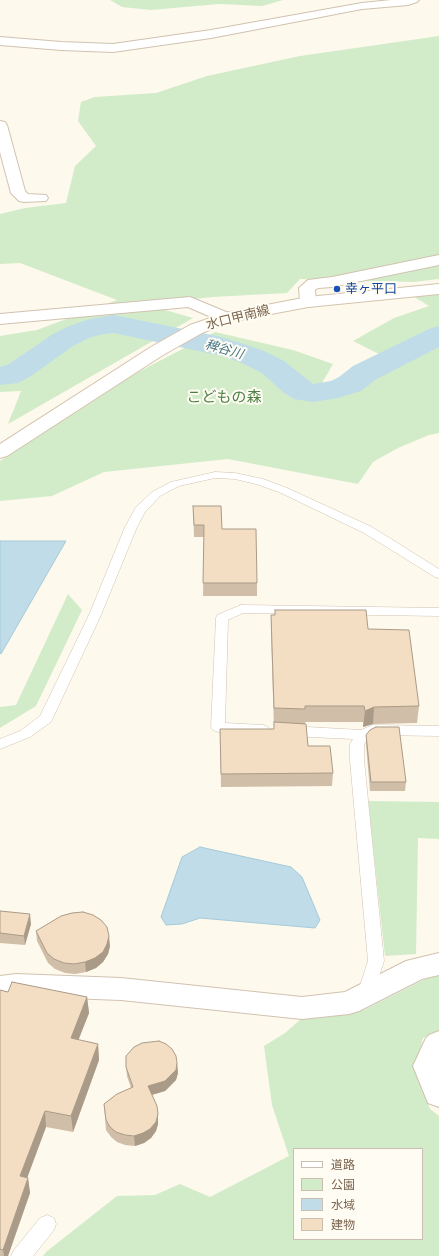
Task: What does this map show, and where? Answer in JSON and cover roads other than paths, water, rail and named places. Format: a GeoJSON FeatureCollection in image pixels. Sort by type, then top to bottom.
{"type":"FeatureCollection","features":[{"type":"Feature","properties":{"kind":"street"},"geometry":{"type":"LineString","coordinates":[[0,41],[61,46],[113,48],[211,34],[362,6],[408,2],[413,0]]}},
{"type":"Feature","properties":{"kind":"street"},"geometry":{"type":"LineString","coordinates":[[0,125],[18,193],[24,198],[41,198]]}},
{"type":"Feature","properties":{"kind":"street"},"geometry":{"type":"LineString","coordinates":[[308,302],[308,288],[314,283],[332,282],[439,260]]}},
{"type":"Feature","properties":{"kind":"street","name":"水口甲南線"},"geometry":{"type":"LineString","coordinates":[[0,452],[157,351],[196,329],[225,318],[308,302],[439,289]]}},
{"type":"Feature","properties":{"kind":"street"},"geometry":{"type":"LineString","coordinates":[[0,319],[190,302],[225,318]]}},
{"type":"Feature","properties":{"kind":"street"},"geometry":{"type":"LineString","coordinates":[[0,986],[16,984],[121,989],[302,1008],[349,1003],[416,969],[439,964]]}},
{"type":"Feature","properties":{"kind":"street"},"geometry":{"type":"LineString","coordinates":[[439,1043],[436,1046],[428,1066],[439,1094]]}},
{"type":"Feature","properties":{"kind":"lane"},"geometry":{"type":"LineString","coordinates":[[0,744],[25,734],[46,719],[95,615],[131,527],[140,510],[156,494],[175,484],[192,478],[215,475],[235,476],[259,481],[283,490],[368,530],[439,574]]}},
{"type":"Feature","properties":{"kind":"lane"},"geometry":{"type":"LineString","coordinates":[[439,612],[430,614],[300,609],[241,610],[222,618],[218,727],[363,735],[373,730],[439,731]]}},
{"type":"Feature","properties":{"kind":"lane"},"geometry":{"type":"LineString","coordinates":[[363,735],[357,744],[357,760],[376,961],[364,995]]}},
{"type":"Feature","properties":{"kind":"lane"},"geometry":{"type":"LineString","coordinates":[[21,1256],[47,1224]]}},
{"type":"Feature","properties":{"kind":"water"},"geometry":{"type":"Polygon","coordinates":[[[0,541],[66,541],[1,654],[0,653],[0,541]]]}},
{"type":"Feature","properties":{"kind":"water"},"geometry":{"type":"Polygon","coordinates":[[[200,847],[291,867],[302,877],[320,920],[315,928],[200,918],[182,924],[166,925],[161,917],[182,857],[200,847]]]}},
{"type":"Feature","properties":{"kind":"waterway","name":"稗谷川"},"geometry":{"type":"LineString","coordinates":[[0,376],[7,376],[20,370],[63,340],[79,332],[100,325],[114,324],[217,345],[233,350],[253,357],[273,367],[295,386],[305,392],[313,393],[338,389],[350,384],[364,373],[439,335]]}},
{"type":"Feature","properties":{"kind":"place","name":"幸ヶ平口"},"geometry":{"type":"Point","coordinates":[337,289]}},
{"type":"Feature","properties":{"kind":"park label","name":"こどもの森"},"geometry":{"type":"Point","coordinates":[224,398]}}]}
